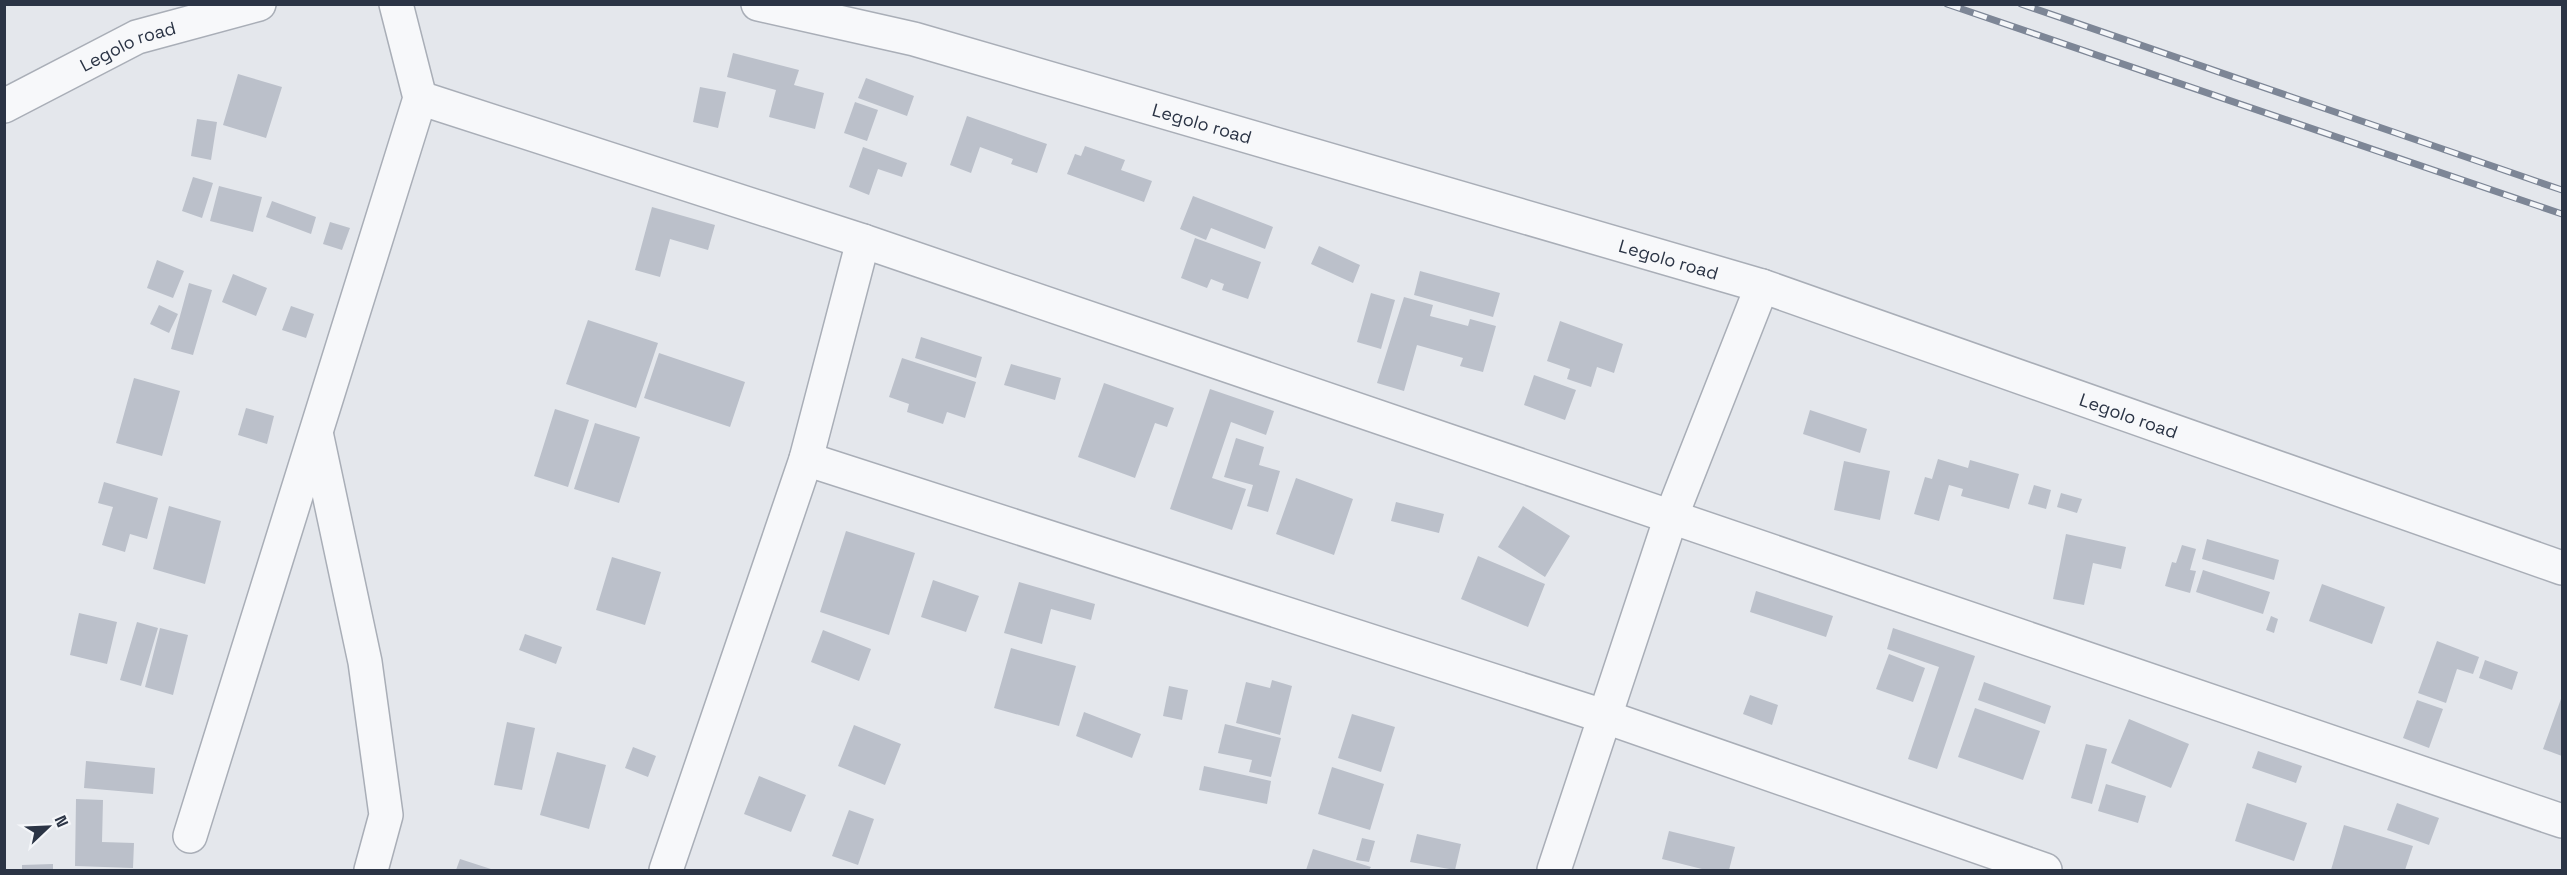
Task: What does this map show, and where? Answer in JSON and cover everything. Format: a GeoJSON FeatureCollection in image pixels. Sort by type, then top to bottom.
{"type":"FeatureCollection","features":[{"type":"Feature","properties":{"kind":"street","name":"Legolo road"},"geometry":{"type":"LineString","coordinates":[[4,106],[137,37],[259,4]]}},
{"type":"Feature","properties":{"kind":"street"},"geometry":{"type":"LineString","coordinates":[[190,836],[420,98],[396,4]]}},
{"type":"Feature","properties":{"kind":"street","name":"Legolo road"},"geometry":{"type":"LineString","coordinates":[[758,4],[914,39],[1762,286],[2562,567]]}},
{"type":"Feature","properties":{"kind":"street"},"geometry":{"type":"LineString","coordinates":[[420,98],[863,242],[2562,821]]}},
{"type":"Feature","properties":{"kind":"street"},"geometry":{"type":"LineString","coordinates":[[666,870],[806,459],[863,242]]}},
{"type":"Feature","properties":{"kind":"street"},"geometry":{"type":"LineString","coordinates":[[1554,870],[1671,517],[1762,286]]}},
{"type":"Feature","properties":{"kind":"street"},"geometry":{"type":"LineString","coordinates":[[316,433],[365,662],[386,815],[371,870]]}},
{"type":"Feature","properties":{"kind":"street"},"geometry":{"type":"LineString","coordinates":[[806,459],[1604,716],[2045,870]]}},
{"type":"Feature","properties":{"kind":"building"},"geometry":{"type":"Polygon","coordinates":[[[733,53],[799,70],[794,85],[824,93],[815,129],[769,117],[776,90],[727,77],[733,53]]]}},
{"type":"Feature","properties":{"kind":"building"},"geometry":{"type":"Polygon","coordinates":[[[238,74],[282,87],[266,138],[223,125],[238,74]]]}},
{"type":"Feature","properties":{"kind":"building"},"geometry":{"type":"Polygon","coordinates":[[[866,78],[914,96],[907,116],[858,98],[866,78]]]}},
{"type":"Feature","properties":{"kind":"building"},"geometry":{"type":"Polygon","coordinates":[[[700,87],[726,92],[718,128],[693,122],[700,87]]]}},
{"type":"Feature","properties":{"kind":"building"},"geometry":{"type":"Polygon","coordinates":[[[855,102],[878,110],[867,141],[844,133],[855,102]]]}},
{"type":"Feature","properties":{"kind":"building"},"geometry":{"type":"Polygon","coordinates":[[[967,116],[1047,144],[1037,173],[1011,164],[1013,159],[980,147],[971,173],[950,165],[967,116]]]}},
{"type":"Feature","properties":{"kind":"building"},"geometry":{"type":"Polygon","coordinates":[[[197,119],[217,122],[211,160],[191,156],[197,119]]]}},
{"type":"Feature","properties":{"kind":"building"},"geometry":{"type":"Polygon","coordinates":[[[1085,146],[1125,160],[1121,170],[1152,181],[1144,202],[1067,174],[1075,154],[1081,156],[1085,146]]]}},
{"type":"Feature","properties":{"kind":"building"},"geometry":{"type":"Polygon","coordinates":[[[863,147],[907,163],[902,177],[878,169],[869,195],[849,187],[863,147]]]}},
{"type":"Feature","properties":{"kind":"building"},"geometry":{"type":"Polygon","coordinates":[[[193,177],[213,183],[202,218],[182,211],[193,177]]]}},
{"type":"Feature","properties":{"kind":"building"},"geometry":{"type":"Polygon","coordinates":[[[219,186],[262,197],[253,232],[210,221],[219,186]]]}},
{"type":"Feature","properties":{"kind":"building"},"geometry":{"type":"Polygon","coordinates":[[[1193,196],[1273,227],[1265,249],[1211,228],[1206,240],[1180,229],[1193,196]]]}},
{"type":"Feature","properties":{"kind":"building"},"geometry":{"type":"Polygon","coordinates":[[[272,201],[316,217],[311,234],[266,217],[272,201]]]}},
{"type":"Feature","properties":{"kind":"building"},"geometry":{"type":"Polygon","coordinates":[[[652,207],[715,225],[708,250],[670,239],[660,277],[635,270],[652,207]]]}},
{"type":"Feature","properties":{"kind":"building"},"geometry":{"type":"Polygon","coordinates":[[[330,222],[350,228],[342,250],[323,244],[330,222]]]}},
{"type":"Feature","properties":{"kind":"building"},"geometry":{"type":"Polygon","coordinates":[[[1195,238],[1261,262],[1248,299],[1222,290],[1224,284],[1211,279],[1207,288],[1181,278],[1195,238]]]}},
{"type":"Feature","properties":{"kind":"building"},"geometry":{"type":"Polygon","coordinates":[[[1319,246],[1360,265],[1353,283],[1311,264],[1319,246]]]}},
{"type":"Feature","properties":{"kind":"building"},"geometry":{"type":"Polygon","coordinates":[[[157,260],[184,271],[173,298],[147,288],[157,260]]]}},
{"type":"Feature","properties":{"kind":"building"},"geometry":{"type":"Polygon","coordinates":[[[1420,271],[1500,293],[1493,317],[1414,295],[1420,271]]]}},
{"type":"Feature","properties":{"kind":"building"},"geometry":{"type":"Polygon","coordinates":[[[233,274],[267,288],[256,316],[222,302],[233,274]]]}},
{"type":"Feature","properties":{"kind":"building"},"geometry":{"type":"Polygon","coordinates":[[[189,283],[212,290],[193,355],[171,349],[189,283]]]}},
{"type":"Feature","properties":{"kind":"building"},"geometry":{"type":"Polygon","coordinates":[[[1371,293],[1395,300],[1381,349],[1357,342],[1371,293]]]}},
{"type":"Feature","properties":{"kind":"building"},"geometry":{"type":"Polygon","coordinates":[[[1404,297],[1433,305],[1430,316],[1468,326],[1470,319],[1496,326],[1483,372],[1460,366],[1463,358],[1417,345],[1404,391],[1377,383],[1404,297]]]}},
{"type":"Feature","properties":{"kind":"building"},"geometry":{"type":"Polygon","coordinates":[[[159,305],[178,314],[169,333],[150,324],[159,305]]]}},
{"type":"Feature","properties":{"kind":"building"},"geometry":{"type":"Polygon","coordinates":[[[291,306],[314,314],[306,338],[282,330],[291,306]]]}},
{"type":"Feature","properties":{"kind":"building"},"geometry":{"type":"Polygon","coordinates":[[[588,320],[658,343],[636,408],[566,384],[588,320]]]}},
{"type":"Feature","properties":{"kind":"building"},"geometry":{"type":"Polygon","coordinates":[[[1560,321],[1623,344],[1614,373],[1597,367],[1591,387],[1567,379],[1570,369],[1547,361],[1560,321]]]}},
{"type":"Feature","properties":{"kind":"building"},"geometry":{"type":"Polygon","coordinates":[[[921,337],[982,357],[976,378],[915,358],[921,337]]]}},
{"type":"Feature","properties":{"kind":"building"},"geometry":{"type":"Polygon","coordinates":[[[659,353],[745,382],[730,427],[644,398],[659,353]]]}},
{"type":"Feature","properties":{"kind":"building"},"geometry":{"type":"Polygon","coordinates":[[[902,358],[976,382],[965,418],[947,412],[943,424],[907,412],[909,404],[889,397],[902,358]]]}},
{"type":"Feature","properties":{"kind":"building"},"geometry":{"type":"Polygon","coordinates":[[[1011,364],[1061,378],[1055,400],[1004,385],[1011,364]]]}},
{"type":"Feature","properties":{"kind":"building"},"geometry":{"type":"Polygon","coordinates":[[[1534,375],[1576,390],[1565,420],[1524,405],[1534,375]]]}},
{"type":"Feature","properties":{"kind":"building"},"geometry":{"type":"Polygon","coordinates":[[[134,378],[180,391],[162,456],[116,443],[134,378]]]}},
{"type":"Feature","properties":{"kind":"building"},"geometry":{"type":"Polygon","coordinates":[[[1104,383],[1174,408],[1167,427],[1155,423],[1135,478],[1078,457],[1104,383]]]}},
{"type":"Feature","properties":{"kind":"building"},"geometry":{"type":"Polygon","coordinates":[[[1210,389],[1274,411],[1266,435],[1231,422],[1212,478],[1246,489],[1232,530],[1170,509],[1210,389]]]}},
{"type":"Feature","properties":{"kind":"building"},"geometry":{"type":"Polygon","coordinates":[[[246,408],[274,416],[267,444],[238,435],[246,408]]]}},
{"type":"Feature","properties":{"kind":"building"},"geometry":{"type":"Polygon","coordinates":[[[555,409],[589,420],[568,487],[534,476],[555,409]]]}},
{"type":"Feature","properties":{"kind":"building"},"geometry":{"type":"Polygon","coordinates":[[[1810,410],[1867,429],[1860,453],[1803,434],[1810,410]]]}},
{"type":"Feature","properties":{"kind":"building"},"geometry":{"type":"Polygon","coordinates":[[[595,423],[640,437],[619,503],[574,489],[595,423]]]}},
{"type":"Feature","properties":{"kind":"building"},"geometry":{"type":"Polygon","coordinates":[[[1236,438],[1264,447],[1259,465],[1280,471],[1268,512],[1247,506],[1253,485],[1224,477],[1236,438]]]}},
{"type":"Feature","properties":{"kind":"building"},"geometry":{"type":"Polygon","coordinates":[[[1938,459],[1968,468],[1970,460],[2019,474],[2009,509],[1961,496],[1963,489],[1949,485],[1939,521],[1914,514],[1925,477],[1932,479],[1938,459]]]}},
{"type":"Feature","properties":{"kind":"building"},"geometry":{"type":"Polygon","coordinates":[[[1844,461],[1890,471],[1880,520],[1834,510],[1844,461]]]}},
{"type":"Feature","properties":{"kind":"building"},"geometry":{"type":"Polygon","coordinates":[[[1296,478],[1353,499],[1334,555],[1276,534],[1296,478]]]}},
{"type":"Feature","properties":{"kind":"building"},"geometry":{"type":"Polygon","coordinates":[[[104,482],[158,498],[147,539],[130,534],[125,552],[102,545],[113,507],[98,503],[104,482]]]}},
{"type":"Feature","properties":{"kind":"building"},"geometry":{"type":"Polygon","coordinates":[[[2034,485],[2051,490],[2046,509],[2028,504],[2034,485]]]}},
{"type":"Feature","properties":{"kind":"building"},"geometry":{"type":"Polygon","coordinates":[[[2061,493],[2082,499],[2077,513],[2057,507],[2061,493]]]}},
{"type":"Feature","properties":{"kind":"building"},"geometry":{"type":"Polygon","coordinates":[[[1396,502],[1444,514],[1439,533],[1391,521],[1396,502]]]}},
{"type":"Feature","properties":{"kind":"building"},"geometry":{"type":"Polygon","coordinates":[[[169,506],[221,521],[205,584],[153,569],[169,506]]]}},
{"type":"Feature","properties":{"kind":"building"},"geometry":{"type":"Polygon","coordinates":[[[1523,506],[1570,536],[1545,577],[1498,547],[1523,506]]]}},
{"type":"Feature","properties":{"kind":"building"},"geometry":{"type":"Polygon","coordinates":[[[846,531],[915,553],[889,635],[820,612],[846,531]]]}},
{"type":"Feature","properties":{"kind":"building"},"geometry":{"type":"Polygon","coordinates":[[[2066,534],[2126,547],[2121,569],[2093,563],[2084,605],[2053,599],[2066,534]]]}},
{"type":"Feature","properties":{"kind":"building"},"geometry":{"type":"Polygon","coordinates":[[[2207,539],[2279,560],[2274,580],[2202,559],[2207,539]]]}},
{"type":"Feature","properties":{"kind":"building"},"geometry":{"type":"Polygon","coordinates":[[[2182,545],[2196,549],[2190,570],[2196,571],[2190,593],[2165,586],[2172,562],[2176,563],[2182,545]]]}},
{"type":"Feature","properties":{"kind":"building"},"geometry":{"type":"Polygon","coordinates":[[[1478,556],[1545,584],[1528,627],[1461,599],[1478,556]]]}},
{"type":"Feature","properties":{"kind":"building"},"geometry":{"type":"Polygon","coordinates":[[[612,557],[661,572],[645,625],[596,610],[612,557]]]}},
{"type":"Feature","properties":{"kind":"building"},"geometry":{"type":"Polygon","coordinates":[[[2203,570],[2270,592],[2263,614],[2196,592],[2203,570]]]}},
{"type":"Feature","properties":{"kind":"building"},"geometry":{"type":"Polygon","coordinates":[[[933,580],[979,596],[966,632],[921,617],[933,580]]]}},
{"type":"Feature","properties":{"kind":"building"},"geometry":{"type":"Polygon","coordinates":[[[1019,582],[1095,604],[1091,620],[1051,609],[1042,644],[1004,633],[1019,582]]]}},
{"type":"Feature","properties":{"kind":"building"},"geometry":{"type":"Polygon","coordinates":[[[2322,584],[2385,607],[2372,644],[2309,621],[2322,584]]]}},
{"type":"Feature","properties":{"kind":"building"},"geometry":{"type":"Polygon","coordinates":[[[1756,591],[1833,616],[1826,637],[1750,612],[1756,591]]]}},
{"type":"Feature","properties":{"kind":"building"},"geometry":{"type":"Polygon","coordinates":[[[79,613],[117,622],[107,664],[70,655],[79,613]]]}},
{"type":"Feature","properties":{"kind":"building"},"geometry":{"type":"Polygon","coordinates":[[[2271,616],[2278,619],[2274,633],[2266,630],[2271,616]]]}},
{"type":"Feature","properties":{"kind":"building"},"geometry":{"type":"Polygon","coordinates":[[[137,622],[158,628],[141,686],[120,680],[137,622]]]}},
{"type":"Feature","properties":{"kind":"building"},"geometry":{"type":"Polygon","coordinates":[[[160,628],[188,635],[173,695],[145,687],[160,628]]]}},
{"type":"Feature","properties":{"kind":"building"},"geometry":{"type":"Polygon","coordinates":[[[1893,628],[1975,656],[1937,769],[1908,759],[1939,667],[1887,649],[1893,628]]]}},
{"type":"Feature","properties":{"kind":"building"},"geometry":{"type":"Polygon","coordinates":[[[823,630],[871,649],[859,681],[811,662],[823,630]]]}},
{"type":"Feature","properties":{"kind":"building"},"geometry":{"type":"Polygon","coordinates":[[[525,634],[562,647],[556,664],[519,650],[525,634]]]}},
{"type":"Feature","properties":{"kind":"building"},"geometry":{"type":"Polygon","coordinates":[[[2437,641],[2479,657],[2473,674],[2457,669],[2446,703],[2418,693],[2437,641]]]}},
{"type":"Feature","properties":{"kind":"building"},"geometry":{"type":"Polygon","coordinates":[[[1011,648],[1076,666],[1059,726],[994,708],[1011,648]]]}},
{"type":"Feature","properties":{"kind":"building"},"geometry":{"type":"Polygon","coordinates":[[[1889,654],[1925,668],[1913,702],[1876,689],[1889,654]]]}},
{"type":"Feature","properties":{"kind":"building"},"geometry":{"type":"Polygon","coordinates":[[[2485,660],[2518,672],[2512,690],[2479,678],[2485,660]]]}},
{"type":"Feature","properties":{"kind":"building"},"geometry":{"type":"Polygon","coordinates":[[[1272,680],[1292,686],[1280,735],[1236,723],[1246,682],[1270,688],[1272,680]]]}},
{"type":"Feature","properties":{"kind":"building"},"geometry":{"type":"Polygon","coordinates":[[[1984,682],[2051,706],[2045,724],[1978,700],[1984,682]]]}},
{"type":"Feature","properties":{"kind":"building"},"geometry":{"type":"Polygon","coordinates":[[[1169,686],[1188,690],[1182,720],[1163,716],[1169,686]]]}},
{"type":"Feature","properties":{"kind":"building"},"geometry":{"type":"Polygon","coordinates":[[[1750,695],[1778,705],[1772,725],[1743,714],[1750,695]]]}},
{"type":"Feature","properties":{"kind":"building"},"geometry":{"type":"Polygon","coordinates":[[[2562,696],[2562,756],[2543,749],[2562,696]]]}},
{"type":"Feature","properties":{"kind":"building"},"geometry":{"type":"Polygon","coordinates":[[[2417,700],[2443,709],[2429,748],[2403,738],[2417,700]]]}},
{"type":"Feature","properties":{"kind":"building"},"geometry":{"type":"Polygon","coordinates":[[[1975,708],[2040,731],[2023,780],[1958,757],[1975,708]]]}},
{"type":"Feature","properties":{"kind":"building"},"geometry":{"type":"Polygon","coordinates":[[[1084,712],[1141,734],[1132,758],[1076,736],[1084,712]]]}},
{"type":"Feature","properties":{"kind":"building"},"geometry":{"type":"Polygon","coordinates":[[[1352,714],[1395,727],[1381,772],[1338,758],[1352,714]]]}},
{"type":"Feature","properties":{"kind":"building"},"geometry":{"type":"Polygon","coordinates":[[[2129,719],[2189,744],[2171,788],[2111,763],[2129,719]]]}},
{"type":"Feature","properties":{"kind":"building"},"geometry":{"type":"Polygon","coordinates":[[[507,722],[535,728],[522,790],[494,785],[507,722]]]}},
{"type":"Feature","properties":{"kind":"building"},"geometry":{"type":"Polygon","coordinates":[[[1225,724],[1281,738],[1271,777],[1249,772],[1252,760],[1218,753],[1225,724]]]}},
{"type":"Feature","properties":{"kind":"building"},"geometry":{"type":"Polygon","coordinates":[[[854,725],[901,744],[885,785],[838,766],[854,725]]]}},
{"type":"Feature","properties":{"kind":"building"},"geometry":{"type":"Polygon","coordinates":[[[2086,744],[2107,749],[2092,804],[2071,798],[2086,744]]]}},
{"type":"Feature","properties":{"kind":"building"},"geometry":{"type":"Polygon","coordinates":[[[633,747],[656,756],[648,777],[625,768],[633,747]]]}},
{"type":"Feature","properties":{"kind":"building"},"geometry":{"type":"Polygon","coordinates":[[[2258,751],[2302,766],[2296,783],[2252,768],[2258,751]]]}},
{"type":"Feature","properties":{"kind":"building"},"geometry":{"type":"Polygon","coordinates":[[[557,752],[606,765],[589,829],[540,815],[557,752]]]}},
{"type":"Feature","properties":{"kind":"building"},"geometry":{"type":"Polygon","coordinates":[[[86,761],[155,768],[153,794],[84,788],[86,761]]]}},
{"type":"Feature","properties":{"kind":"building"},"geometry":{"type":"Polygon","coordinates":[[[1204,766],[1271,781],[1267,804],[1199,790],[1204,766]]]}},
{"type":"Feature","properties":{"kind":"building"},"geometry":{"type":"Polygon","coordinates":[[[1332,767],[1384,784],[1370,830],[1318,814],[1332,767]]]}},
{"type":"Feature","properties":{"kind":"building"},"geometry":{"type":"Polygon","coordinates":[[[759,776],[806,795],[791,832],[744,814],[759,776]]]}},
{"type":"Feature","properties":{"kind":"building"},"geometry":{"type":"Polygon","coordinates":[[[2106,784],[2146,796],[2138,823],[2098,811],[2106,784]]]}},
{"type":"Feature","properties":{"kind":"building"},"geometry":{"type":"Polygon","coordinates":[[[76,799],[103,800],[102,842],[134,843],[133,868],[75,866],[76,799]]]}},
{"type":"Feature","properties":{"kind":"building"},"geometry":{"type":"Polygon","coordinates":[[[2247,803],[2307,823],[2294,861],[2235,841],[2247,803]]]}},
{"type":"Feature","properties":{"kind":"building"},"geometry":{"type":"Polygon","coordinates":[[[2397,803],[2439,818],[2429,845],[2387,830],[2397,803]]]}},
{"type":"Feature","properties":{"kind":"building"},"geometry":{"type":"Polygon","coordinates":[[[849,810],[874,819],[858,865],[832,856],[849,810]]]}},
{"type":"Feature","properties":{"kind":"building"},"geometry":{"type":"Polygon","coordinates":[[[2344,825],[2413,846],[2405,870],[2331,870],[2344,825]]]}},
{"type":"Feature","properties":{"kind":"building"},"geometry":{"type":"Polygon","coordinates":[[[1669,831],[1735,847],[1729,870],[1706,870],[1662,859],[1669,831]]]}},
{"type":"Feature","properties":{"kind":"building"},"geometry":{"type":"Polygon","coordinates":[[[1417,834],[1461,844],[1455,870],[1410,862],[1417,834]]]}},
{"type":"Feature","properties":{"kind":"building"},"geometry":{"type":"Polygon","coordinates":[[[1362,838],[1375,841],[1369,862],[1356,860],[1362,838]]]}},
{"type":"Feature","properties":{"kind":"building"},"geometry":{"type":"Polygon","coordinates":[[[1313,849],[1371,867],[1369,870],[1306,870],[1313,849]]]}},
{"type":"Feature","properties":{"kind":"building"},"geometry":{"type":"Polygon","coordinates":[[[460,859],[494,870],[456,870],[460,859]]]}},
{"type":"Feature","properties":{"kind":"building"},"geometry":{"type":"Polygon","coordinates":[[[53,864],[53,870],[22,870],[22,865],[53,864]]]}},
{"type":"Feature","properties":{"kind":"railway"},"geometry":{"type":"LineString","coordinates":[[1947,4],[2562,214]]}},
{"type":"Feature","properties":{"kind":"railway"},"geometry":{"type":"LineString","coordinates":[[2021,4],[2562,190]]}}]}
